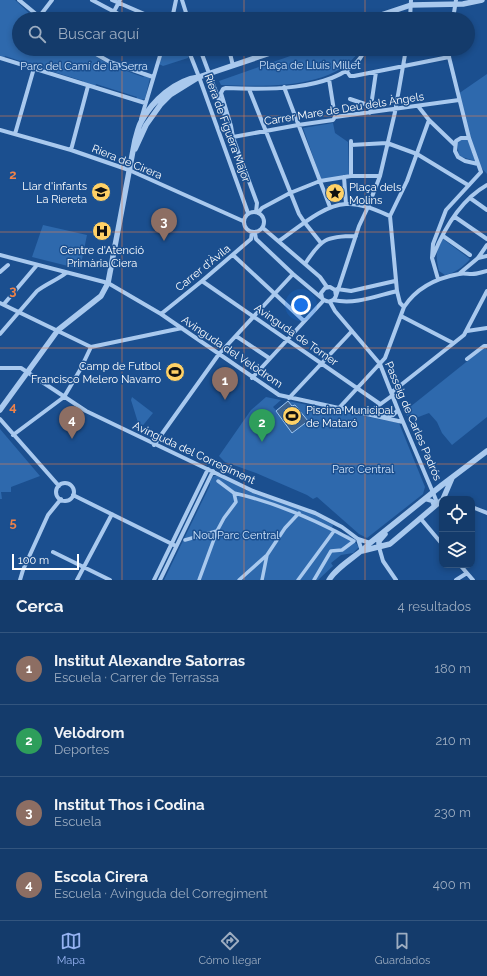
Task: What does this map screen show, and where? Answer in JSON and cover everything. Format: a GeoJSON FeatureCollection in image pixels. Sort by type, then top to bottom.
{"type":"FeatureCollection","features":[{"type":"Feature","properties":{"kind":"street"},"geometry":{"type":"LineString","coordinates":[[19,0],[34,12]]}},
{"type":"Feature","properties":{"kind":"street"},"geometry":{"type":"LineString","coordinates":[[45,12],[52,0]]}},
{"type":"Feature","properties":{"kind":"street"},"geometry":{"type":"LineString","coordinates":[[92,0],[114,12],[119,2]]}},
{"type":"Feature","properties":{"kind":"street"},"geometry":{"type":"LineString","coordinates":[[112,0],[141,12]]}},
{"type":"Feature","properties":{"kind":"street"},"geometry":{"type":"LineString","coordinates":[[173,12],[176,0]]}},
{"type":"Feature","properties":{"kind":"street"},"geometry":{"type":"LineString","coordinates":[[182,0],[186,12]]}},
{"type":"Feature","properties":{"kind":"street"},"geometry":{"type":"LineString","coordinates":[[388,12],[411,3],[456,2],[466,4],[482,0]]}},
{"type":"Feature","properties":{"kind":"street"},"geometry":{"type":"LineString","coordinates":[[454,12],[456,2]]}},
{"type":"Feature","properties":{"kind":"street"},"geometry":{"type":"LineString","coordinates":[[102,56],[110,62],[153,77]]}},
{"type":"Feature","properties":{"kind":"street"},"geometry":{"type":"LineString","coordinates":[[134,152],[135,140],[160,56]]}},
{"type":"Feature","properties":{"kind":"street","name":"Riera de Figuera Major"},"geometry":{"type":"LineString","coordinates":[[191,56],[248,213]]}},
{"type":"Feature","properties":{"kind":"street","name":"Riera de Figuera Major"},"geometry":{"type":"LineString","coordinates":[[203,56],[257,203],[257,213]]}},
{"type":"Feature","properties":{"kind":"street"},"geometry":{"type":"LineString","coordinates":[[231,56],[233,66]]}},
{"type":"Feature","properties":{"kind":"street"},"geometry":{"type":"LineString","coordinates":[[140,123],[151,107],[165,93],[182,82],[262,56]]}},
{"type":"Feature","properties":{"kind":"street"},"geometry":{"type":"LineString","coordinates":[[233,137],[233,132],[221,93],[222,90],[226,88],[249,89],[317,83],[329,79],[346,70],[358,61],[361,56]]}},
{"type":"Feature","properties":{"kind":"street"},"geometry":{"type":"LineString","coordinates":[[332,301],[336,296],[337,289],[359,226],[380,176],[405,56]]}},
{"type":"Feature","properties":{"kind":"street"},"geometry":{"type":"LineString","coordinates":[[346,70],[350,76],[449,57],[469,138],[481,172],[446,210],[433,244],[432,258],[438,279]]}},
{"type":"Feature","properties":{"kind":"street"},"geometry":{"type":"LineString","coordinates":[[0,58],[145,103]]}},
{"type":"Feature","properties":{"kind":"street"},"geometry":{"type":"LineString","coordinates":[[15,134],[34,68]]}},
{"type":"Feature","properties":{"kind":"street"},"geometry":{"type":"LineString","coordinates":[[370,113],[376,72]]}},
{"type":"Feature","properties":{"kind":"street"},"geometry":{"type":"LineString","coordinates":[[0,410],[58,330],[101,296],[108,283],[129,170],[134,152],[146,125],[161,104],[170,95],[199,77]]}},
{"type":"Feature","properties":{"kind":"street"},"geometry":{"type":"LineString","coordinates":[[329,79],[335,117]]}},
{"type":"Feature","properties":{"kind":"street"},"geometry":{"type":"LineString","coordinates":[[71,150],[88,86]]}},
{"type":"Feature","properties":{"kind":"street"},"geometry":{"type":"LineString","coordinates":[[284,87],[330,207]]}},
{"type":"Feature","properties":{"kind":"street"},"geometry":{"type":"LineString","coordinates":[[249,89],[299,214],[304,224],[321,243]]}},
{"type":"Feature","properties":{"kind":"street"},"geometry":{"type":"LineString","coordinates":[[350,99],[371,106]]}},
{"type":"Feature","properties":{"kind":"street","name":"Carrer Mare de Deu dels Àngels"},"geometry":{"type":"LineString","coordinates":[[233,137],[333,120],[335,117],[459,100]]}},
{"type":"Feature","properties":{"kind":"street"},"geometry":{"type":"LineString","coordinates":[[418,106],[455,145],[458,157],[465,161],[478,164]]}},
{"type":"Feature","properties":{"kind":"street"},"geometry":{"type":"LineString","coordinates":[[404,307],[400,303],[395,281],[390,216],[407,182],[430,120]]}},
{"type":"Feature","properties":{"kind":"street","name":"Riera de Cirera"},"geometry":{"type":"LineString","coordinates":[[0,130],[71,150],[129,170],[244,221]]}},
{"type":"Feature","properties":{"kind":"street"},"geometry":{"type":"LineString","coordinates":[[455,145],[456,140],[461,138],[469,138]]}},
{"type":"Feature","properties":{"kind":"street"},"geometry":{"type":"LineString","coordinates":[[351,176],[351,143],[387,143],[417,154],[468,185]]}},
{"type":"Feature","properties":{"kind":"street"},"geometry":{"type":"LineString","coordinates":[[257,213],[262,208],[290,193],[320,181],[351,176],[380,176]]}},
{"type":"Feature","properties":{"kind":"street"},"geometry":{"type":"LineString","coordinates":[[344,177],[346,204]]}},
{"type":"Feature","properties":{"kind":"street"},"geometry":{"type":"LineString","coordinates":[[432,258],[455,217],[470,198],[487,185]]}},
{"type":"Feature","properties":{"kind":"street"},"geometry":{"type":"LineString","coordinates":[[470,198],[487,210]]}},
{"type":"Feature","properties":{"kind":"street"},"geometry":{"type":"LineString","coordinates":[[279,241],[330,207],[346,204],[368,207],[390,216]]}},
{"type":"Feature","properties":{"kind":"street"},"geometry":{"type":"LineString","coordinates":[[253,233],[263,228],[264,221],[263,218],[257,213],[248,213],[245,217],[244,227],[253,233],[256,239],[293,274],[323,299],[344,303],[397,293]]}},
{"type":"Feature","properties":{"kind":"street"},"geometry":{"type":"LineString","coordinates":[[455,217],[487,238]]}},
{"type":"Feature","properties":{"kind":"street"},"geometry":{"type":"LineString","coordinates":[[263,228],[320,277],[327,287],[351,291],[395,281]]}},
{"type":"Feature","properties":{"kind":"street","name":"Carrer d'Àvila"},"geometry":{"type":"LineString","coordinates":[[161,314],[233,255],[251,239],[253,233]]}},
{"type":"Feature","properties":{"kind":"street"},"geometry":{"type":"LineString","coordinates":[[305,264],[316,248],[330,238],[356,236]]}},
{"type":"Feature","properties":{"kind":"street"},"geometry":{"type":"LineString","coordinates":[[443,236],[470,255]]}},
{"type":"Feature","properties":{"kind":"street"},"geometry":{"type":"LineString","coordinates":[[460,274],[478,258],[487,244]]}},
{"type":"Feature","properties":{"kind":"street","name":"Avinguda del Velòdrom"},"geometry":{"type":"LineString","coordinates":[[0,255],[108,283],[161,314],[275,393],[289,398],[403,422]]}},
{"type":"Feature","properties":{"kind":"street"},"geometry":{"type":"LineString","coordinates":[[233,255],[304,321]]}},
{"type":"Feature","properties":{"kind":"street"},"geometry":{"type":"LineString","coordinates":[[478,258],[487,256]]}},
{"type":"Feature","properties":{"kind":"street"},"geometry":{"type":"LineString","coordinates":[[0,272],[8,265]]}},
{"type":"Feature","properties":{"kind":"street"},"geometry":{"type":"LineString","coordinates":[[37,265],[2,304],[91,347],[182,328]]}},
{"type":"Feature","properties":{"kind":"street"},"geometry":{"type":"LineString","coordinates":[[339,408],[385,358],[404,307],[409,299],[424,286],[438,279],[460,274],[472,274],[487,271]]}},
{"type":"Feature","properties":{"kind":"street"},"geometry":{"type":"LineString","coordinates":[[0,334],[37,291],[66,273]]}},
{"type":"Feature","properties":{"kind":"street"},"geometry":{"type":"LineString","coordinates":[[154,445],[219,354],[293,274]]}},
{"type":"Feature","properties":{"kind":"street","name":"Avinguda de Torner"},"geometry":{"type":"LineString","coordinates":[[202,281],[380,404]]}},
{"type":"Feature","properties":{"kind":"street"},"geometry":{"type":"LineString","coordinates":[[323,299],[321,293],[323,289],[327,287]]}},
{"type":"Feature","properties":{"kind":"street"},"geometry":{"type":"LineString","coordinates":[[364,413],[371,411],[380,404],[464,335],[487,291]]}},
{"type":"Feature","properties":{"kind":"street"},"geometry":{"type":"LineString","coordinates":[[397,293],[402,299],[409,299]]}},
{"type":"Feature","properties":{"kind":"street"},"geometry":{"type":"LineString","coordinates":[[252,378],[269,358],[287,341],[323,299]]}},
{"type":"Feature","properties":{"kind":"street","name":"Passeig de Carles Padrós"},"geometry":{"type":"LineString","coordinates":[[332,301],[335,311],[380,364],[433,492],[436,500],[434,506]]}},
{"type":"Feature","properties":{"kind":"street"},"geometry":{"type":"LineString","coordinates":[[401,316],[453,343]]}},
{"type":"Feature","properties":{"kind":"street"},"geometry":{"type":"LineString","coordinates":[[467,331],[487,328]]}},
{"type":"Feature","properties":{"kind":"street"},"geometry":{"type":"LineString","coordinates":[[289,398],[352,331]]}},
{"type":"Feature","properties":{"kind":"street"},"geometry":{"type":"LineString","coordinates":[[236,336],[269,358]]}},
{"type":"Feature","properties":{"kind":"street"},"geometry":{"type":"LineString","coordinates":[[467,359],[484,346],[487,346]]}},
{"type":"Feature","properties":{"kind":"street"},"geometry":{"type":"LineString","coordinates":[[13,435],[64,397],[80,370],[91,347]]}},
{"type":"Feature","properties":{"kind":"street","name":"Avinguda del Corregiment"},"geometry":{"type":"LineString","coordinates":[[0,368],[21,368],[86,411],[154,445],[213,471],[253,491],[315,513],[342,527],[358,539],[370,543]]}},
{"type":"Feature","properties":{"kind":"street","name":"Avinguda del Velòdrom"},"geometry":{"type":"LineString","coordinates":[[379,416],[393,415],[398,410]]}},
{"type":"Feature","properties":{"kind":"street"},"geometry":{"type":"LineString","coordinates":[[0,419],[59,486]]}},
{"type":"Feature","properties":{"kind":"street"},"geometry":{"type":"LineString","coordinates":[[329,580],[333,574],[394,523],[487,451]]}},
{"type":"Feature","properties":{"kind":"street"},"geometry":{"type":"LineString","coordinates":[[154,580],[208,469]]}},
{"type":"Feature","properties":{"kind":"street"},"geometry":{"type":"LineString","coordinates":[[160,580],[213,471]]}},
{"type":"Feature","properties":{"kind":"street"},"geometry":{"type":"LineString","coordinates":[[445,496],[452,478]]}},
{"type":"Feature","properties":{"kind":"street"},"geometry":{"type":"LineString","coordinates":[[218,481],[234,493],[299,513],[354,541],[342,550],[331,551],[314,580]]}},
{"type":"Feature","properties":{"kind":"street"},"geometry":{"type":"LineString","coordinates":[[65,483],[70,485],[74,489],[74,495],[69,500],[61,499],[57,493],[59,486],[65,483]]}},
{"type":"Feature","properties":{"kind":"street"},"geometry":{"type":"LineString","coordinates":[[199,580],[217,531],[224,518],[236,502],[234,493]]}},
{"type":"Feature","properties":{"kind":"street"},"geometry":{"type":"LineString","coordinates":[[74,495],[177,546]]}},
{"type":"Feature","properties":{"kind":"street"},"geometry":{"type":"LineString","coordinates":[[20,580],[23,570],[48,515],[61,499]]}},
{"type":"Feature","properties":{"kind":"street"},"geometry":{"type":"LineString","coordinates":[[382,537],[415,512],[423,501],[432,500],[434,506],[428,513]]}},
{"type":"Feature","properties":{"kind":"street"},"geometry":{"type":"LineString","coordinates":[[362,551],[390,544],[439,503]]}},
{"type":"Feature","properties":{"kind":"street"},"geometry":{"type":"LineString","coordinates":[[475,508],[487,513]]}},
{"type":"Feature","properties":{"kind":"street"},"geometry":{"type":"LineString","coordinates":[[239,580],[267,554],[285,528],[299,513]]}},
{"type":"Feature","properties":{"kind":"street"},"geometry":{"type":"LineString","coordinates":[[77,580],[112,514]]}},
{"type":"Feature","properties":{"kind":"street"},"geometry":{"type":"LineString","coordinates":[[421,519],[439,540]]}},
{"type":"Feature","properties":{"kind":"street"},"geometry":{"type":"LineString","coordinates":[[394,523],[379,541],[379,547],[382,561],[396,580]]}},
{"type":"Feature","properties":{"kind":"street"},"geometry":{"type":"LineString","coordinates":[[185,540],[217,531]]}},
{"type":"Feature","properties":{"kind":"street"},"geometry":{"type":"LineString","coordinates":[[298,580],[334,531]]}},
{"type":"Feature","properties":{"kind":"street"},"geometry":{"type":"LineString","coordinates":[[358,539],[362,551]]}},
{"type":"Feature","properties":{"kind":"street"},"geometry":{"type":"LineString","coordinates":[[53,552],[110,580]]}},
{"type":"Feature","properties":{"kind":"street"},"geometry":{"type":"LineString","coordinates":[[262,580],[267,554]]}},
{"type":"Feature","properties":{"kind":"street"},"geometry":{"type":"LineString","coordinates":[[463,568],[473,580]]}},
{"type":"Feature","properties":{"kind":"street"},"geometry":{"type":"LineString","coordinates":[[456,580],[467,573]]}},
{"type":"Feature","properties":{"kind":"street"},"geometry":{"type":"LineString","coordinates":[[333,574],[336,580]]}},
{"type":"Feature","properties":{"kind":"green space","name":"Parc del Camí de la Serra"},"geometry":{"type":"Polygon","coordinates":[[[0,0],[15,0],[28,12],[12,12],[12,56],[95,56],[110,65],[143,77],[150,78],[145,99],[141,100],[136,99],[137,97],[96,84],[95,86],[41,68],[29,66],[29,64],[5,56],[4,58],[0,57],[0,0]]]}},
{"type":"Feature","properties":{"kind":"green space"},"geometry":{"type":"Polygon","coordinates":[[[161,56],[188,56],[188,58],[163,66],[159,64],[161,56]]]}},
{"type":"Feature","properties":{"kind":"green space","name":"Plaça de Lluís Millet"},"geometry":{"type":"Polygon","coordinates":[[[290,56],[355,56],[349,63],[334,72],[316,79],[297,83],[258,86],[221,85],[219,81],[290,56]]]}},
{"type":"Feature","properties":{"kind":"green space"},"geometry":{"type":"Polygon","coordinates":[[[487,74],[487,174],[478,164],[458,94],[487,74]]]}},
{"type":"Feature","properties":{"kind":"green space"},"geometry":{"type":"Polygon","coordinates":[[[333,123],[335,133],[348,142],[349,176],[321,179],[303,128],[333,123]]]}},
{"type":"Feature","properties":{"kind":"green space"},"geometry":{"type":"Polygon","coordinates":[[[461,140],[468,140],[475,161],[459,156],[457,143],[461,140]]]}},
{"type":"Feature","properties":{"kind":"green space"},"geometry":{"type":"Polygon","coordinates":[[[43,225],[87,235],[80,269],[32,257],[43,225]]]}},
{"type":"Feature","properties":{"kind":"green space"},"geometry":{"type":"Polygon","coordinates":[[[443,239],[470,259],[459,269],[445,275],[439,271],[437,259],[437,251],[443,239]]]}},
{"type":"Feature","properties":{"kind":"green space"},"geometry":{"type":"Polygon","coordinates":[[[485,347],[487,350],[487,417],[452,445],[442,433],[437,422],[429,413],[413,419],[410,414],[407,416],[405,411],[485,347]]]}},
{"type":"Feature","properties":{"kind":"green space"},"geometry":{"type":"Polygon","coordinates":[[[132,397],[153,413],[140,429],[131,400],[132,397]]]}},
{"type":"Feature","properties":{"kind":"green space","name":"Parc Central"},"geometry":{"type":"Polygon","coordinates":[[[266,397],[281,400],[273,407],[276,410],[288,401],[399,423],[425,487],[423,494],[367,538],[359,534],[317,497],[313,499],[256,473],[225,462],[219,456],[251,410],[266,397]]]}},
{"type":"Feature","properties":{"kind":"green space"},"geometry":{"type":"Polygon","coordinates":[[[0,429],[40,476],[11,487],[11,492],[1,492],[2,499],[0,499],[0,429]]]}},
{"type":"Feature","properties":{"kind":"green space","name":"Nou Parc Central"},"geometry":{"type":"Polygon","coordinates":[[[214,476],[217,476],[255,494],[293,506],[315,515],[333,525],[332,528],[343,534],[349,535],[359,547],[353,553],[341,555],[331,563],[333,566],[318,580],[164,580],[214,476]]]}},
{"type":"Feature","properties":{"kind":"shaded area","name":"Piscina Municipal de Mataró"},"geometry":{"type":"Polygon","coordinates":[[[288,401],[292,406],[295,405],[308,421],[292,433],[276,411],[288,401]]]}},
{"type":"Feature","properties":{"kind":"place","name":"Llar d'infants La Riereta"},"geometry":{"type":"Point","coordinates":[101,192]}},
{"type":"Feature","properties":{"kind":"place","name":"Plaça dels Molins"},"geometry":{"type":"Point","coordinates":[335,193]}},
{"type":"Feature","properties":{"kind":"place","name":"Centre d'Atenció Primària Ciera"},"geometry":{"type":"Point","coordinates":[102,231]}},
{"type":"Feature","properties":{"kind":"place","name":"Institut Thos i Codina"},"geometry":{"type":"Point","coordinates":[164,241]}},
{"type":"Feature","properties":{"kind":"place","name":"Camp de Futbol Francisco Melero Navarro"},"geometry":{"type":"Point","coordinates":[175,372]}},
{"type":"Feature","properties":{"kind":"place","name":"Institut Alexandre Satorras"},"geometry":{"type":"Point","coordinates":[225,400]}},
{"type":"Feature","properties":{"kind":"place","name":"Piscina Municipal de Mataró"},"geometry":{"type":"Point","coordinates":[292,416]}},
{"type":"Feature","properties":{"kind":"place","name":"Escola Cirera"},"geometry":{"type":"Point","coordinates":[72,439]}},
{"type":"Feature","properties":{"kind":"place","name":"Velòdrom"},"geometry":{"type":"Point","coordinates":[262,442]}}]}
